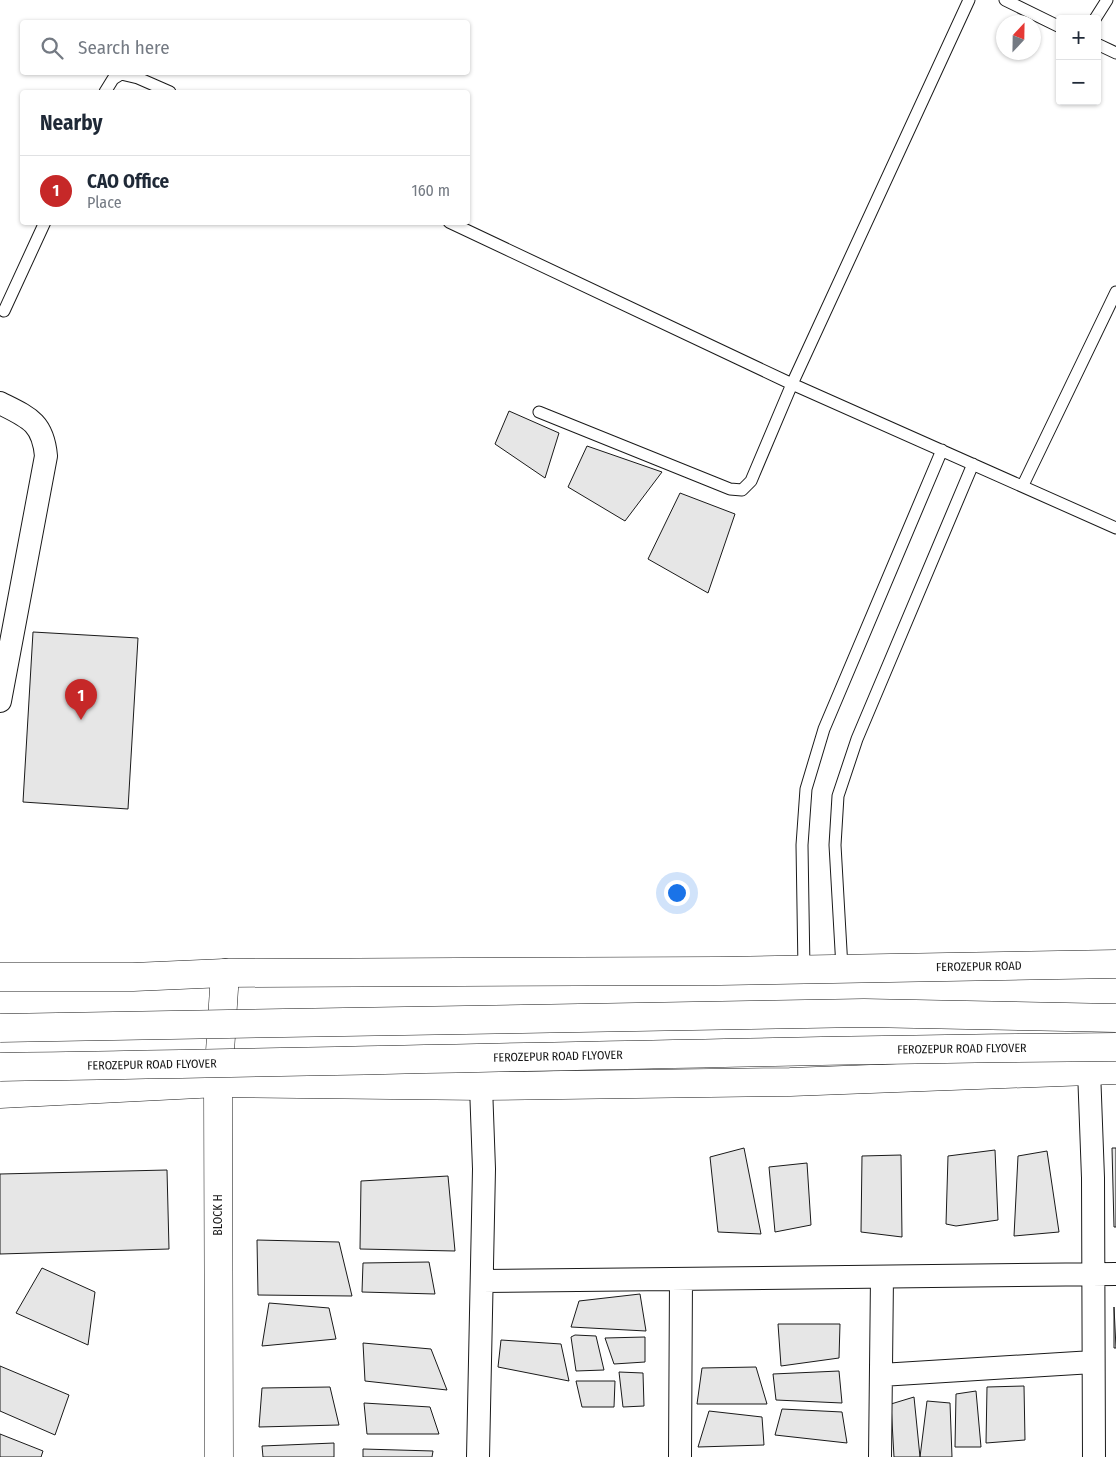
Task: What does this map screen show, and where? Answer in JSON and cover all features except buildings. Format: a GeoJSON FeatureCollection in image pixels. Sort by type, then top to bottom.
{"type":"FeatureCollection","features":[{"type":"Feature","properties":{"kind":"main road","name":"FEROZEPUR ROAD"},"geometry":{"type":"LineString","coordinates":[[0,977],[133,977],[225,972],[804,970],[1116,964]]}},
{"type":"Feature","properties":{"kind":"main road","name":"BLOCK H"},"geometry":{"type":"LineString","coordinates":[[220,1457],[218,1083],[225,972]]}},
{"type":"Feature","properties":{"kind":"main road"},"geometry":{"type":"LineString","coordinates":[[0,1028],[864,1013],[1116,1018]]}},
{"type":"Feature","properties":{"kind":"main road","name":"FEROZEPUR ROAD FLYOVER"},"geometry":{"type":"LineString","coordinates":[[0,1067],[383,1061],[927,1048],[1116,1047]]}},
{"type":"Feature","properties":{"kind":"main road"},"geometry":{"type":"LineString","coordinates":[[0,1094],[218,1083],[482,1086],[790,1082],[1116,1070]]}},
{"type":"Feature","properties":{"kind":"street"},"geometry":{"type":"LineString","coordinates":[[0,404],[35,424],[44,438],[46,456],[0,701]]}},
{"type":"Feature","properties":{"kind":"street"},"geometry":{"type":"LineString","coordinates":[[1089,1070],[1093,1178],[1094,1457]]}},
{"type":"Feature","properties":{"kind":"street"},"geometry":{"type":"LineString","coordinates":[[478,1457],[484,1169],[482,1086]]}},
{"type":"Feature","properties":{"kind":"street"},"geometry":{"type":"LineString","coordinates":[[482,1281],[1116,1274]]}},
{"type":"Feature","properties":{"kind":"street"},"geometry":{"type":"LineString","coordinates":[[880,1457],[882,1277]]}},
{"type":"Feature","properties":{"kind":"street"},"geometry":{"type":"LineString","coordinates":[[680,1457],[681,1279]]}},
{"type":"Feature","properties":{"kind":"street"},"geometry":{"type":"LineString","coordinates":[[881,1375],[1094,1362]]}},
{"type":"Feature","properties":{"kind":"lane"},"geometry":{"type":"LineString","coordinates":[[539,412],[730,489],[742,490],[751,481],[792,384],[969,0]]}},
{"type":"Feature","properties":{"kind":"lane"},"geometry":{"type":"LineString","coordinates":[[1005,0],[1056,24]]}},
{"type":"Feature","properties":{"kind":"lane"},"geometry":{"type":"LineString","coordinates":[[1098,15],[1107,0]]}},
{"type":"Feature","properties":{"kind":"lane"},"geometry":{"type":"LineString","coordinates":[[1101,46],[1116,52]]}},
{"type":"Feature","properties":{"kind":"lane"},"geometry":{"type":"LineString","coordinates":[[106,90],[112,79],[120,75]]}},
{"type":"Feature","properties":{"kind":"lane"},"geometry":{"type":"LineString","coordinates":[[126,75],[165,90]]}},
{"type":"Feature","properties":{"kind":"lane"},"geometry":{"type":"LineString","coordinates":[[4,311],[44,225]]}},
{"type":"Feature","properties":{"kind":"lane"},"geometry":{"type":"LineString","coordinates":[[455,225],[792,384],[1023,485],[1116,528]]}},
{"type":"Feature","properties":{"kind":"lane"},"geometry":{"type":"LineString","coordinates":[[1023,485],[1116,292]]}},
{"type":"Feature","properties":{"kind":"lane"},"geometry":{"type":"LineString","coordinates":[[804,970],[802,845],[806,789],[824,729],[942,450]]}},
{"type":"Feature","properties":{"kind":"lane"},"geometry":{"type":"LineString","coordinates":[[842,968],[835,846],[838,796],[857,739],[973,464]]}},
{"type":"Feature","properties":{"kind":"place","name":"CAO Office"},"geometry":{"type":"Point","coordinates":[81,720]}}]}
